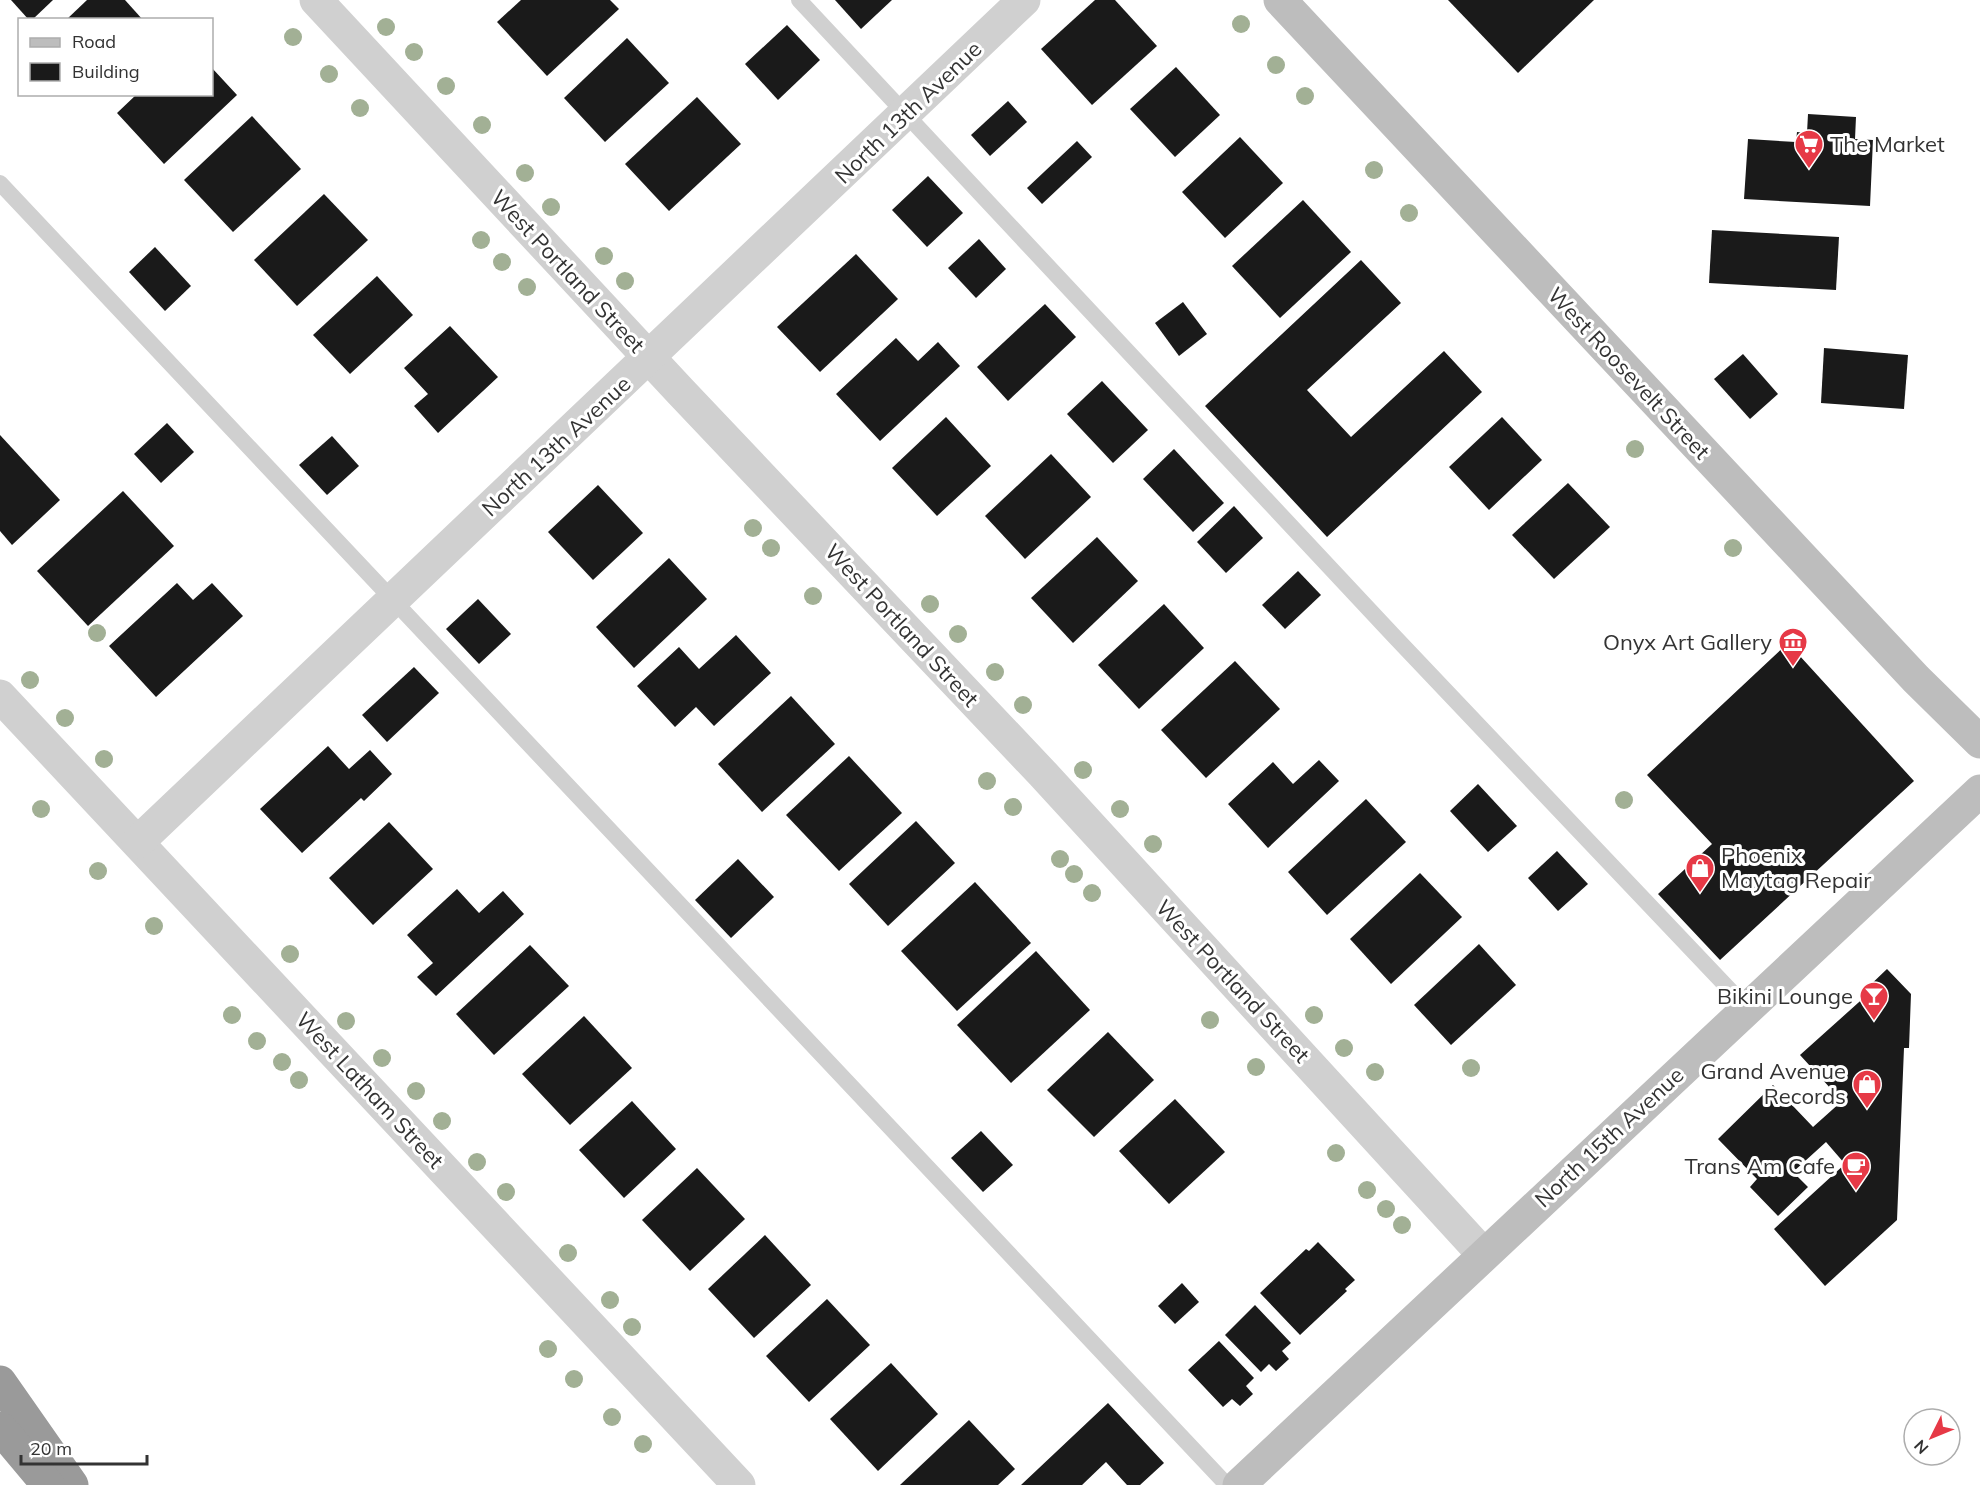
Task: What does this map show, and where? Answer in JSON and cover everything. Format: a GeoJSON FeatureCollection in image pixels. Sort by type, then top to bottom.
{"type":"FeatureCollection","features":[{"type":"Feature","properties":{"kind":"highway"},"geometry":{"type":"LineString","coordinates":[[0,1382],[72,1485]]}},
{"type":"Feature","properties":{"kind":"highway"},"geometry":{"type":"LineString","coordinates":[[0,1428],[48,1485]]}},
{"type":"Feature","properties":{"kind":"street","name":"West Portland Street"},"geometry":{"type":"LineString","coordinates":[[316,0],[649,358],[1042,773],[1483,1254]]}},
{"type":"Feature","properties":{"kind":"street","name":"North 13th Avenue"},"geometry":{"type":"LineString","coordinates":[[138,842],[1024,0]]}},
{"type":"Feature","properties":{"kind":"street","name":"West Roosevelt Street"},"geometry":{"type":"LineString","coordinates":[[1280,0],[1916,679],[1980,742]]}},
{"type":"Feature","properties":{"kind":"street","name":"West Latham Street"},"geometry":{"type":"LineString","coordinates":[[0,696],[739,1485]]}},
{"type":"Feature","properties":{"kind":"street","name":"North 15th Avenue"},"geometry":{"type":"LineString","coordinates":[[1239,1485],[1980,790]]}},
{"type":"Feature","properties":{"kind":"lane"},"geometry":{"type":"LineString","coordinates":[[799,0],[1393,635],[1748,1009]]}},
{"type":"Feature","properties":{"kind":"lane"},"geometry":{"type":"LineString","coordinates":[[0,183],[1227,1485]]}},
{"type":"Feature","properties":{"kind":"building"},"geometry":{"type":"Polygon","coordinates":[[[11,0],[53,0],[34,18],[27,18],[11,0]]]}},
{"type":"Feature","properties":{"kind":"building"},"geometry":{"type":"Polygon","coordinates":[[[87,0],[125,0],[141,18],[68,18],[87,0]]]}},
{"type":"Feature","properties":{"kind":"building"},"geometry":{"type":"Polygon","coordinates":[[[521,0],[610,0],[619,9],[547,76],[497,22],[521,0]]]}},
{"type":"Feature","properties":{"kind":"building"},"geometry":{"type":"Polygon","coordinates":[[[835,0],[892,0],[861,29],[835,0]]]}},
{"type":"Feature","properties":{"kind":"building"},"geometry":{"type":"Polygon","coordinates":[[[1095,0],[1115,0],[1157,46],[1092,105],[1041,49],[1095,0]]]}},
{"type":"Feature","properties":{"kind":"building"},"geometry":{"type":"Polygon","coordinates":[[[1448,0],[1594,0],[1518,73],[1448,0]]]}},
{"type":"Feature","properties":{"kind":"building"},"geometry":{"type":"Polygon","coordinates":[[[787,25],[820,60],[778,100],[745,64],[787,25]]]}},
{"type":"Feature","properties":{"kind":"building"},"geometry":{"type":"Polygon","coordinates":[[[627,38],[669,83],[605,142],[564,98],[627,38]]]}},
{"type":"Feature","properties":{"kind":"building"},"geometry":{"type":"Polygon","coordinates":[[[1176,67],[1220,115],[1175,157],[1130,109],[1176,67]]]}},
{"type":"Feature","properties":{"kind":"building"},"geometry":{"type":"Polygon","coordinates":[[[213,69],[237,95],[164,164],[117,113],[135,96],[213,96],[213,69]]]}},
{"type":"Feature","properties":{"kind":"building"},"geometry":{"type":"Polygon","coordinates":[[[697,97],[741,144],[669,211],[625,164],[697,97]]]}},
{"type":"Feature","properties":{"kind":"building"},"geometry":{"type":"Polygon","coordinates":[[[1008,101],[1027,122],[990,156],[971,135],[1008,101]]]}},
{"type":"Feature","properties":{"kind":"building","name":"The Market"},"geometry":{"type":"Polygon","coordinates":[[[1808,114],[1856,117],[1855,139],[1873,140],[1870,206],[1744,199],[1748,139],[1796,142],[1797,132],[1807,133],[1808,114]]]}},
{"type":"Feature","properties":{"kind":"building"},"geometry":{"type":"Polygon","coordinates":[[[252,116],[301,169],[233,232],[184,180],[252,116]]]}},
{"type":"Feature","properties":{"kind":"building"},"geometry":{"type":"Polygon","coordinates":[[[1240,137],[1283,183],[1225,238],[1182,192],[1240,137]]]}},
{"type":"Feature","properties":{"kind":"building"},"geometry":{"type":"Polygon","coordinates":[[[1077,141],[1092,157],[1042,204],[1027,188],[1077,141]]]}},
{"type":"Feature","properties":{"kind":"building"},"geometry":{"type":"Polygon","coordinates":[[[928,176],[963,213],[927,247],[892,210],[928,176]]]}},
{"type":"Feature","properties":{"kind":"building"},"geometry":{"type":"Polygon","coordinates":[[[324,194],[368,240],[297,306],[254,260],[324,194]]]}},
{"type":"Feature","properties":{"kind":"building"},"geometry":{"type":"Polygon","coordinates":[[[1303,200],[1351,252],[1280,318],[1232,266],[1303,200]]]}},
{"type":"Feature","properties":{"kind":"building"},"geometry":{"type":"Polygon","coordinates":[[[1712,230],[1839,237],[1836,290],[1709,283],[1712,230]]]}},
{"type":"Feature","properties":{"kind":"building"},"geometry":{"type":"Polygon","coordinates":[[[979,239],[1006,269],[976,298],[948,268],[979,239]]]}},
{"type":"Feature","properties":{"kind":"building"},"geometry":{"type":"Polygon","coordinates":[[[155,247],[191,286],[165,311],[129,272],[155,247]]]}},
{"type":"Feature","properties":{"kind":"building"},"geometry":{"type":"Polygon","coordinates":[[[856,254],[898,299],[820,372],[777,327],[856,254]]]}},
{"type":"Feature","properties":{"kind":"building"},"geometry":{"type":"Polygon","coordinates":[[[1361,260],[1401,303],[1307,390],[1351,437],[1444,351],[1482,392],[1327,537],[1205,406],[1361,260]]]}},
{"type":"Feature","properties":{"kind":"building"},"geometry":{"type":"Polygon","coordinates":[[[377,276],[413,315],[350,374],[313,335],[377,276]]]}},
{"type":"Feature","properties":{"kind":"building"},"geometry":{"type":"Polygon","coordinates":[[[1183,302],[1207,334],[1179,356],[1155,323],[1183,302]]]}},
{"type":"Feature","properties":{"kind":"building"},"geometry":{"type":"Polygon","coordinates":[[[1045,304],[1076,337],[1008,401],[977,367],[1045,304]]]}},
{"type":"Feature","properties":{"kind":"building"},"geometry":{"type":"Polygon","coordinates":[[[450,326],[498,377],[438,433],[414,406],[428,394],[404,368],[450,326]]]}},
{"type":"Feature","properties":{"kind":"building"},"geometry":{"type":"Polygon","coordinates":[[[896,338],[918,361],[938,342],[960,366],[880,441],[836,394],[896,338]]]}},
{"type":"Feature","properties":{"kind":"building"},"geometry":{"type":"Polygon","coordinates":[[[1824,348],[1908,355],[1904,409],[1821,403],[1824,348]]]}},
{"type":"Feature","properties":{"kind":"building"},"geometry":{"type":"Polygon","coordinates":[[[1743,354],[1778,394],[1750,419],[1714,379],[1743,354]]]}},
{"type":"Feature","properties":{"kind":"building"},"geometry":{"type":"Polygon","coordinates":[[[1102,381],[1148,430],[1113,463],[1067,414],[1102,381]]]}},
{"type":"Feature","properties":{"kind":"building"},"geometry":{"type":"Polygon","coordinates":[[[946,417],[991,466],[937,516],[892,468],[946,417]]]}},
{"type":"Feature","properties":{"kind":"building"},"geometry":{"type":"Polygon","coordinates":[[[1502,417],[1542,460],[1489,510],[1449,467],[1502,417]]]}},
{"type":"Feature","properties":{"kind":"building"},"geometry":{"type":"Polygon","coordinates":[[[167,423],[194,452],[161,483],[134,454],[167,423]]]}},
{"type":"Feature","properties":{"kind":"building"},"geometry":{"type":"Polygon","coordinates":[[[0,435],[60,500],[12,545],[0,531],[0,435]]]}},
{"type":"Feature","properties":{"kind":"building"},"geometry":{"type":"Polygon","coordinates":[[[332,436],[359,466],[327,495],[299,465],[332,436]]]}},
{"type":"Feature","properties":{"kind":"building"},"geometry":{"type":"Polygon","coordinates":[[[1174,449],[1224,503],[1193,532],[1143,479],[1174,449]]]}},
{"type":"Feature","properties":{"kind":"building"},"geometry":{"type":"Polygon","coordinates":[[[1051,454],[1091,497],[1025,559],[985,516],[1051,454]]]}},
{"type":"Feature","properties":{"kind":"building"},"geometry":{"type":"Polygon","coordinates":[[[1568,483],[1610,527],[1554,579],[1512,535],[1568,483]]]}},
{"type":"Feature","properties":{"kind":"building"},"geometry":{"type":"Polygon","coordinates":[[[598,485],[643,533],[593,580],[548,532],[598,485]]]}},
{"type":"Feature","properties":{"kind":"building"},"geometry":{"type":"Polygon","coordinates":[[[123,491],[174,546],[88,626],[37,571],[123,491]]]}},
{"type":"Feature","properties":{"kind":"building"},"geometry":{"type":"Polygon","coordinates":[[[1234,506],[1263,538],[1226,573],[1197,542],[1234,506]]]}},
{"type":"Feature","properties":{"kind":"building"},"geometry":{"type":"Polygon","coordinates":[[[1097,537],[1138,581],[1073,643],[1031,598],[1097,537]]]}},
{"type":"Feature","properties":{"kind":"building"},"geometry":{"type":"Polygon","coordinates":[[[669,558],[707,599],[634,668],[596,627],[669,558]]]}},
{"type":"Feature","properties":{"kind":"building"},"geometry":{"type":"Polygon","coordinates":[[[1298,571],[1321,595],[1285,629],[1262,605],[1298,571]]]}},
{"type":"Feature","properties":{"kind":"building"},"geometry":{"type":"Polygon","coordinates":[[[177,583],[193,600],[212,583],[243,616],[156,697],[109,646],[177,583]]]}},
{"type":"Feature","properties":{"kind":"building"},"geometry":{"type":"Polygon","coordinates":[[[478,599],[511,634],[479,664],[446,629],[478,599]]]}},
{"type":"Feature","properties":{"kind":"building"},"geometry":{"type":"Polygon","coordinates":[[[1164,604],[1204,648],[1139,709],[1098,665],[1164,604]]]}},
{"type":"Feature","properties":{"kind":"building"},"geometry":{"type":"Polygon","coordinates":[[[736,635],[771,673],[714,726],[696,707],[675,727],[637,686],[679,647],[699,669],[736,635]]]}},
{"type":"Feature","properties":{"kind":"building"},"geometry":{"type":"Polygon","coordinates":[[[1788,643],[1914,781],[1720,960],[1658,894],[1712,844],[1647,775],[1788,643]]]}},
{"type":"Feature","properties":{"kind":"building"},"geometry":{"type":"Polygon","coordinates":[[[1235,661],[1280,709],[1206,778],[1161,730],[1235,661]]]}},
{"type":"Feature","properties":{"kind":"building"},"geometry":{"type":"Polygon","coordinates":[[[414,667],[439,693],[387,742],[362,715],[414,667]]]}},
{"type":"Feature","properties":{"kind":"building"},"geometry":{"type":"Polygon","coordinates":[[[791,696],[835,744],[762,812],[718,764],[791,696]]]}},
{"type":"Feature","properties":{"kind":"building"},"geometry":{"type":"Polygon","coordinates":[[[328,746],[349,769],[370,750],[392,774],[364,801],[361,798],[302,853],[260,809],[328,746]]]}},
{"type":"Feature","properties":{"kind":"building"},"geometry":{"type":"Polygon","coordinates":[[[849,756],[902,813],[839,871],[786,815],[849,756]]]}},
{"type":"Feature","properties":{"kind":"building"},"geometry":{"type":"Polygon","coordinates":[[[1319,760],[1339,781],[1268,848],[1228,804],[1273,762],[1293,784],[1319,760]]]}},
{"type":"Feature","properties":{"kind":"building"},"geometry":{"type":"Polygon","coordinates":[[[1478,784],[1517,826],[1488,852],[1450,811],[1478,784]]]}},
{"type":"Feature","properties":{"kind":"building"},"geometry":{"type":"Polygon","coordinates":[[[1366,799],[1406,842],[1327,915],[1288,872],[1366,799]]]}},
{"type":"Feature","properties":{"kind":"building"},"geometry":{"type":"Polygon","coordinates":[[[916,821],[955,863],[888,926],[849,884],[916,821]]]}},
{"type":"Feature","properties":{"kind":"building"},"geometry":{"type":"Polygon","coordinates":[[[389,822],[433,869],[373,925],[329,878],[389,822]]]}},
{"type":"Feature","properties":{"kind":"building"},"geometry":{"type":"Polygon","coordinates":[[[1557,851],[1588,884],[1558,911],[1528,878],[1557,851]]]}},
{"type":"Feature","properties":{"kind":"building"},"geometry":{"type":"Polygon","coordinates":[[[738,859],[774,897],[731,938],[695,900],[738,859]]]}},
{"type":"Feature","properties":{"kind":"building"},"geometry":{"type":"Polygon","coordinates":[[[1420,873],[1462,917],[1391,984],[1350,939],[1420,873]]]}},
{"type":"Feature","properties":{"kind":"building"},"geometry":{"type":"Polygon","coordinates":[[[975,882],[1031,943],[957,1011],[901,951],[975,882]]]}},
{"type":"Feature","properties":{"kind":"building"},"geometry":{"type":"Polygon","coordinates":[[[457,889],[479,913],[503,891],[524,914],[436,996],[417,977],[433,963],[407,935],[457,889]]]}},
{"type":"Feature","properties":{"kind":"building"},"geometry":{"type":"Polygon","coordinates":[[[1479,944],[1516,985],[1451,1045],[1414,1005],[1479,944]]]}},
{"type":"Feature","properties":{"kind":"building"},"geometry":{"type":"Polygon","coordinates":[[[530,945],[569,986],[494,1055],[456,1014],[530,945]]]}},
{"type":"Feature","properties":{"kind":"building"},"geometry":{"type":"Polygon","coordinates":[[[1036,951],[1090,1010],[1011,1083],[957,1025],[1036,951]]]}},
{"type":"Feature","properties":{"kind":"building"},"geometry":{"type":"Polygon","coordinates":[[[1887,969],[1911,994],[1909,1048],[1904,1048],[1897,1220],[1825,1286],[1774,1229],[1845,1164],[1826,1142],[1793,1172],[1808,1187],[1778,1216],[1750,1187],[1757,1179],[1718,1139],[1773,1085],[1813,1127],[1842,1101],[1800,1055],[1868,994],[1865,990],[1887,969]]]}},
{"type":"Feature","properties":{"kind":"building"},"geometry":{"type":"Polygon","coordinates":[[[584,1016],[632,1068],[570,1125],[522,1074],[584,1016]]]}},
{"type":"Feature","properties":{"kind":"building"},"geometry":{"type":"Polygon","coordinates":[[[1108,1032],[1154,1080],[1094,1137],[1047,1090],[1108,1032]]]}},
{"type":"Feature","properties":{"kind":"building"},"geometry":{"type":"Polygon","coordinates":[[[1175,1099],[1225,1152],[1169,1204],[1119,1151],[1175,1099]]]}},
{"type":"Feature","properties":{"kind":"building"},"geometry":{"type":"Polygon","coordinates":[[[632,1101],[676,1149],[624,1198],[579,1150],[632,1101]]]}},
{"type":"Feature","properties":{"kind":"building"},"geometry":{"type":"Polygon","coordinates":[[[981,1131],[1013,1165],[983,1192],[951,1158],[981,1131]]]}},
{"type":"Feature","properties":{"kind":"building"},"geometry":{"type":"Polygon","coordinates":[[[697,1168],[745,1219],[690,1271],[642,1220],[697,1168]]]}},
{"type":"Feature","properties":{"kind":"building"},"geometry":{"type":"Polygon","coordinates":[[[765,1235],[811,1285],[754,1338],[708,1289],[765,1235]]]}},
{"type":"Feature","properties":{"kind":"building"},"geometry":{"type":"Polygon","coordinates":[[[1318,1242],[1355,1280],[1345,1289],[1347,1291],[1300,1335],[1260,1293],[1306,1249],[1309,1251],[1318,1242]]]}},
{"type":"Feature","properties":{"kind":"building"},"geometry":{"type":"Polygon","coordinates":[[[1182,1283],[1199,1302],[1175,1324],[1158,1306],[1182,1283]]]}},
{"type":"Feature","properties":{"kind":"building"},"geometry":{"type":"Polygon","coordinates":[[[827,1299],[870,1345],[809,1402],[766,1356],[827,1299]]]}},
{"type":"Feature","properties":{"kind":"building"},"geometry":{"type":"Polygon","coordinates":[[[1255,1305],[1291,1343],[1282,1351],[1289,1359],[1276,1371],[1269,1364],[1261,1372],[1225,1335],[1255,1305]]]}},
{"type":"Feature","properties":{"kind":"building"},"geometry":{"type":"Polygon","coordinates":[[[1219,1341],[1254,1378],[1246,1386],[1253,1394],[1240,1406],[1232,1399],[1223,1407],[1188,1370],[1219,1341]]]}},
{"type":"Feature","properties":{"kind":"building"},"geometry":{"type":"Polygon","coordinates":[[[891,1363],[938,1414],[878,1471],[830,1419],[891,1363]]]}},
{"type":"Feature","properties":{"kind":"building"},"geometry":{"type":"Polygon","coordinates":[[[1108,1403],[1164,1463],[1140,1485],[1127,1485],[1106,1462],[1082,1485],[1021,1485],[1108,1403]]]}},
{"type":"Feature","properties":{"kind":"building"},"geometry":{"type":"Polygon","coordinates":[[[969,1420],[1015,1469],[998,1485],[900,1485],[969,1420]]]}},
{"type":"Feature","properties":{"kind":"place","name":"The Market"},"geometry":{"type":"Point","coordinates":[1809,170]}},
{"type":"Feature","properties":{"kind":"place","name":"Onyx Art Gallery"},"geometry":{"type":"Point","coordinates":[1793,668]}},
{"type":"Feature","properties":{"kind":"place","name":"Phoenix Maytag Repair"},"geometry":{"type":"Point","coordinates":[1700,894]}},
{"type":"Feature","properties":{"kind":"place","name":"Bikini Lounge"},"geometry":{"type":"Point","coordinates":[1874,1022]}},
{"type":"Feature","properties":{"kind":"place","name":"Grand Avenue Records"},"geometry":{"type":"Point","coordinates":[1867,1110]}},
{"type":"Feature","properties":{"kind":"place","name":"Trans Am Cafe"},"geometry":{"type":"Point","coordinates":[1856,1192]}}]}
